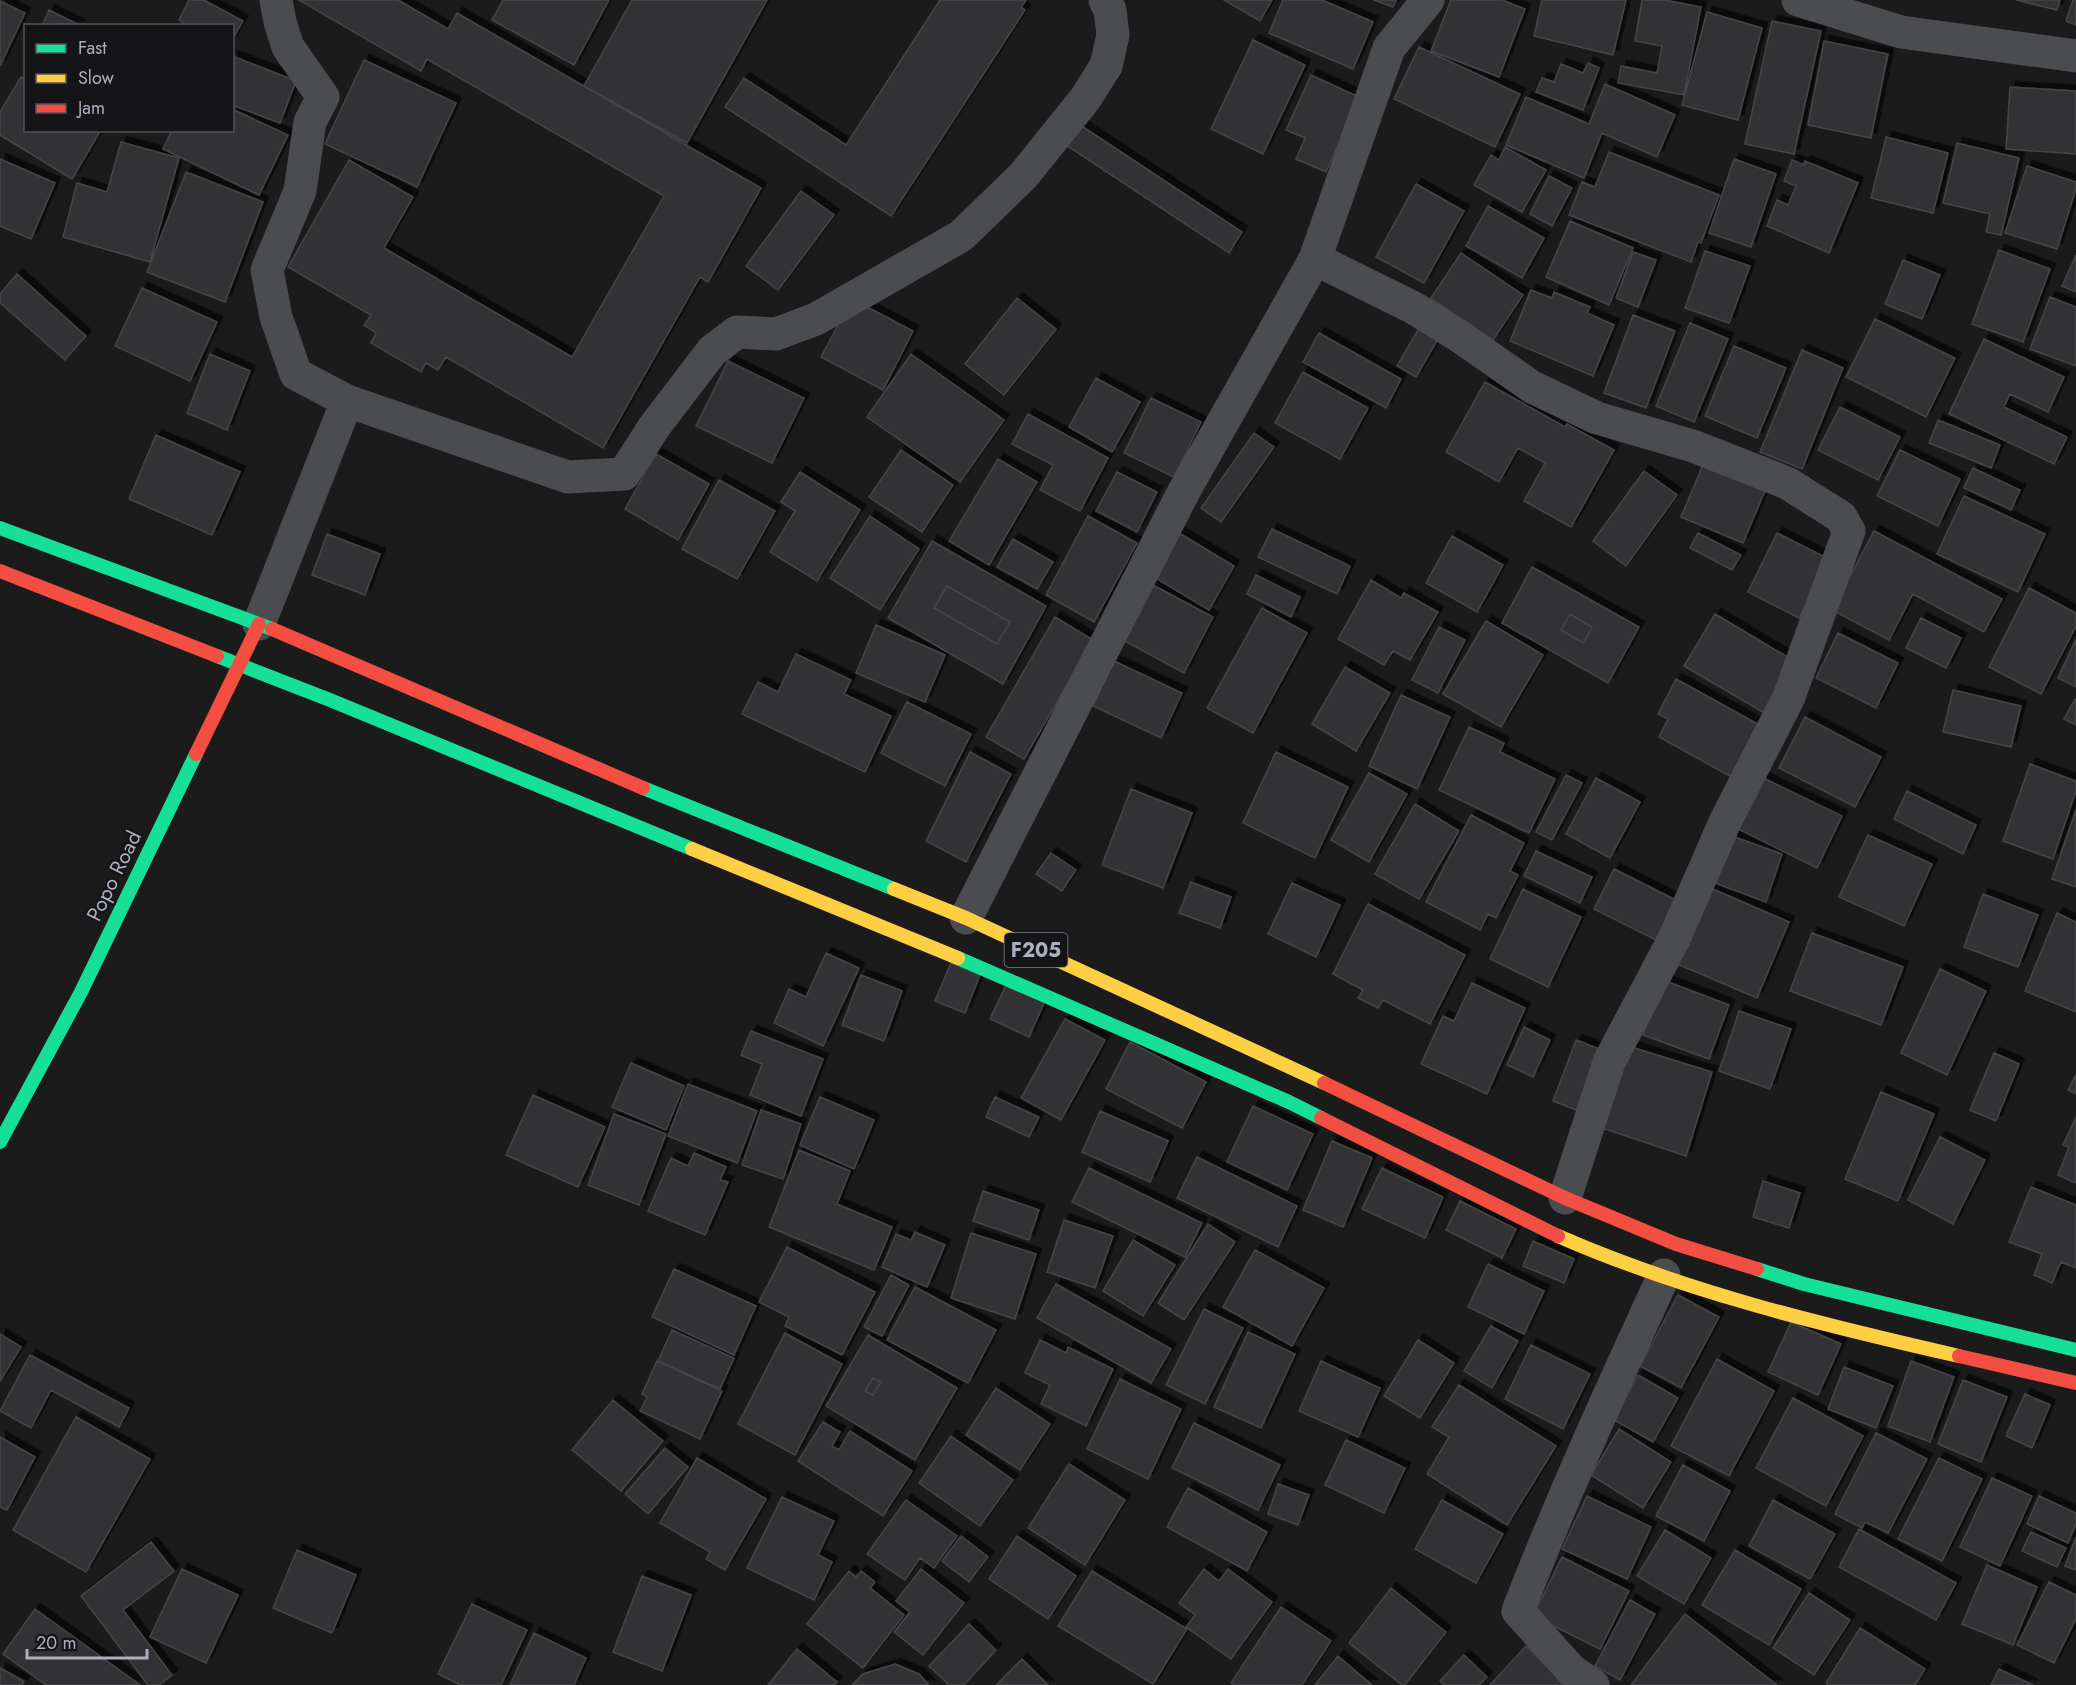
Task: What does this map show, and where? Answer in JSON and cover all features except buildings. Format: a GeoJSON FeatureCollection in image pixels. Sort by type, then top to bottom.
{"type":"FeatureCollection","features":[{"type":"Feature","properties":{"kind":"main road","name":"F205"},"geometry":{"type":"LineString","coordinates":[[0,528],[259,624],[600,771],[966,918],[1301,1072],[1565,1198],[1676,1244],[1804,1284],[2076,1350]]}},
{"type":"Feature","properties":{"kind":"main road","name":"F205"},"geometry":{"type":"LineString","coordinates":[[0,571],[241,664],[602,810],[980,967],[1289,1102],[1542,1229],[1608,1258],[1757,1306],[1842,1329],[2076,1383]]}},
{"type":"Feature","properties":{"kind":"main road","name":"Popo Road"},"geometry":{"type":"LineString","coordinates":[[0,1142],[81,992],[259,624]]}},
{"type":"Feature","properties":{"kind":"street"},"geometry":{"type":"LineString","coordinates":[[276,0],[288,47],[323,97],[310,122],[300,191],[267,270],[276,317],[296,374],[347,401],[568,477],[624,474],[654,427],[712,351],[737,332],[776,334],[816,319],[961,236],[1023,176],[1085,99],[1106,66],[1113,35],[1110,10],[1105,0]]}},
{"type":"Feature","properties":{"kind":"street"},"geometry":{"type":"LineString","coordinates":[[966,918],[1183,493],[1315,259],[1389,48],[1428,0]]}},
{"type":"Feature","properties":{"kind":"street"},"geometry":{"type":"LineString","coordinates":[[1798,0],[1901,32],[2076,56]]}},
{"type":"Feature","properties":{"kind":"street"},"geometry":{"type":"LineString","coordinates":[[1315,259],[1414,308],[1532,387],[1597,418],[1693,446],[1787,483],[1841,518],[1849,531],[1789,697],[1725,822],[1674,939],[1609,1062],[1565,1198]]}},
{"type":"Feature","properties":{"kind":"street"},"geometry":{"type":"LineString","coordinates":[[259,624],[347,401]]}},
{"type":"Feature","properties":{"kind":"street"},"geometry":{"type":"LineString","coordinates":[[1593,1685],[1572,1671],[1518,1611],[1543,1546],[1665,1275]]}},
{"type":"Feature","properties":{"kind":"traffic: fast"},"geometry":{"type":"LineString","coordinates":[[0,528],[272,629]]}},
{"type":"Feature","properties":{"kind":"traffic: fast"},"geometry":{"type":"LineString","coordinates":[[217,656],[692,849]]}},
{"type":"Feature","properties":{"kind":"traffic: fast"},"geometry":{"type":"LineString","coordinates":[[0,1142],[81,992],[196,754]]}},
{"type":"Feature","properties":{"kind":"traffic: fast"},"geometry":{"type":"LineString","coordinates":[[643,788],[894,889]]}},
{"type":"Feature","properties":{"kind":"traffic: fast"},"geometry":{"type":"LineString","coordinates":[[958,958],[1321,1118]]}},
{"type":"Feature","properties":{"kind":"traffic: fast"},"geometry":{"type":"LineString","coordinates":[[1757,1269],[1804,1284],[2076,1350]]}},
{"type":"Feature","properties":{"kind":"traffic: slow"},"geometry":{"type":"LineString","coordinates":[[692,849],[958,958]]}},
{"type":"Feature","properties":{"kind":"traffic: slow"},"geometry":{"type":"LineString","coordinates":[[894,889],[966,918],[1324,1083]]}},
{"type":"Feature","properties":{"kind":"traffic: slow"},"geometry":{"type":"LineString","coordinates":[[1558,1236],[1606,1256],[1705,1290],[1806,1319],[1959,1356]]}},
{"type":"Feature","properties":{"kind":"traffic: jam"},"geometry":{"type":"LineString","coordinates":[[0,571],[217,656]]}},
{"type":"Feature","properties":{"kind":"traffic: jam"},"geometry":{"type":"LineString","coordinates":[[196,754],[259,624]]}},
{"type":"Feature","properties":{"kind":"traffic: jam"},"geometry":{"type":"LineString","coordinates":[[272,629],[643,788]]}},
{"type":"Feature","properties":{"kind":"traffic: jam"},"geometry":{"type":"LineString","coordinates":[[1324,1083],[1565,1198],[1676,1244],[1757,1269]]}},
{"type":"Feature","properties":{"kind":"traffic: jam"},"geometry":{"type":"LineString","coordinates":[[1321,1118],[1558,1236]]}},
{"type":"Feature","properties":{"kind":"traffic: jam"},"geometry":{"type":"LineString","coordinates":[[1959,1356],[2076,1383]]}}]}
